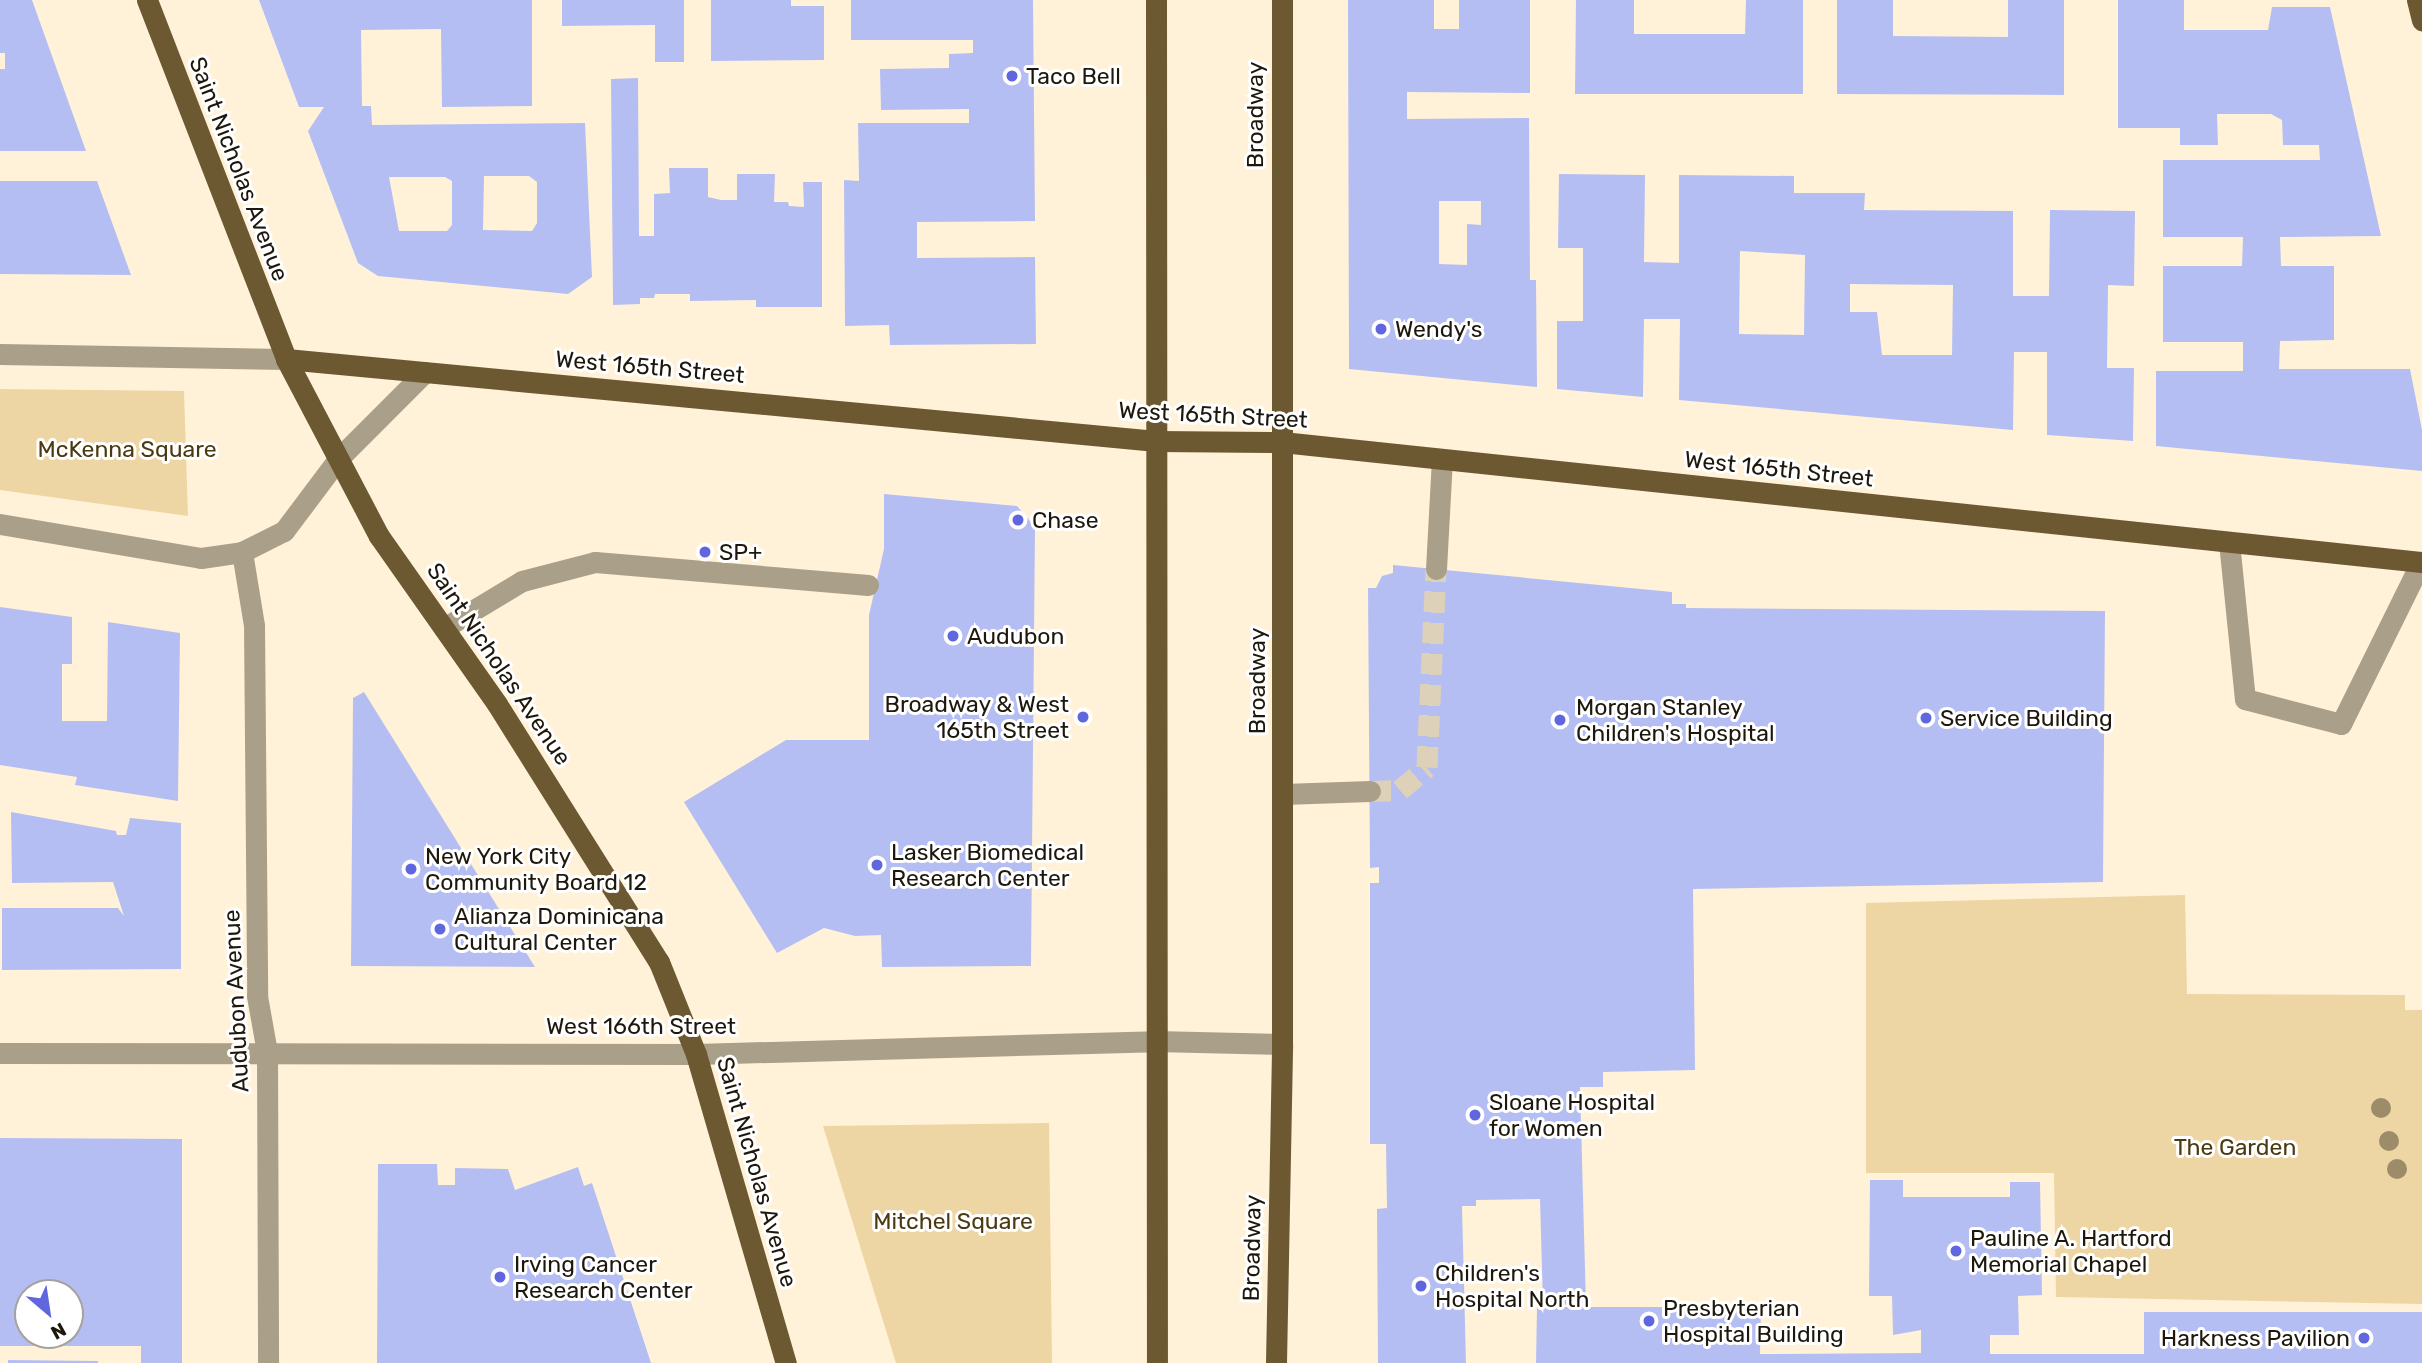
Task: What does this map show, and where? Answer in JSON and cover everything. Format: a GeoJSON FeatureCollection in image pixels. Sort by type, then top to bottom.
{"type":"FeatureCollection","features":[{"type":"Feature","properties":{"kind":"main road","name":"Saint Nicholas Avenue"},"geometry":{"type":"LineString","coordinates":[[147,0],[285,359],[338,459],[379,536],[444,628],[621,896],[659,962],[696,1054],[786,1363]]}},
{"type":"Feature","properties":{"kind":"main road"},"geometry":{"type":"LineString","coordinates":[[1156,0],[1157,1363]]}},
{"type":"Feature","properties":{"kind":"main road","name":"Broadway"},"geometry":{"type":"LineString","coordinates":[[1276,1363],[1282,1044],[1282,0]]}},
{"type":"Feature","properties":{"kind":"main road"},"geometry":{"type":"LineString","coordinates":[[2417,0],[2422,20]]}},
{"type":"Feature","properties":{"kind":"main road","name":"West 165th Street"},"geometry":{"type":"LineString","coordinates":[[285,359],[1156,441],[1282,443],[2421,562]]}},
{"type":"Feature","properties":{"kind":"street","name":"West 165th Street"},"geometry":{"type":"LineString","coordinates":[[0,354],[285,359]]}},
{"type":"Feature","properties":{"kind":"street"},"geometry":{"type":"LineString","coordinates":[[0,524],[201,558],[242,552],[284,531],[338,459],[425,372]]}},
{"type":"Feature","properties":{"kind":"street"},"geometry":{"type":"LineString","coordinates":[[1436,569],[1442,460]]}},
{"type":"Feature","properties":{"kind":"street"},"geometry":{"type":"LineString","coordinates":[[2229,542],[2245,699],[2341,724],[2421,562]]}},
{"type":"Feature","properties":{"kind":"street","name":"Audubon Avenue"},"geometry":{"type":"LineString","coordinates":[[242,552],[254,625],[257,996],[267,1052],[268,1363]]}},
{"type":"Feature","properties":{"kind":"street"},"geometry":{"type":"LineString","coordinates":[[444,628],[522,582],[595,562],[869,585]]}},
{"type":"Feature","properties":{"kind":"street"},"geometry":{"type":"LineString","coordinates":[[1283,794],[1370,791]]}},
{"type":"Feature","properties":{"kind":"street","name":"West 166th Street"},"geometry":{"type":"LineString","coordinates":[[0,1053],[696,1054],[1155,1041],[1282,1044]]}},
{"type":"Feature","properties":{"kind":"green space","name":"McKenna Square"},"geometry":{"type":"Polygon","coordinates":[[[0,389],[184,391],[188,516],[0,490],[0,389]]]}},
{"type":"Feature","properties":{"kind":"green space","name":"The Garden"},"geometry":{"type":"Polygon","coordinates":[[[2185,895],[2187,994],[2405,995],[2405,1010],[2422,1010],[2422,1304],[2056,1297],[2054,1173],[1866,1173],[1866,903],[2185,895]]]}},
{"type":"Feature","properties":{"kind":"green space","name":"Mitchel Square"},"geometry":{"type":"Polygon","coordinates":[[[1049,1123],[1052,1363],[896,1363],[823,1126],[1049,1123]]]}},
{"type":"Feature","properties":{"kind":"building"},"geometry":{"type":"Polygon","coordinates":[[[0,0],[32,0],[86,151],[0,151],[0,69],[5,69],[5,53],[0,53],[0,0]]]}},
{"type":"Feature","properties":{"kind":"building"},"geometry":{"type":"Polygon","coordinates":[[[259,0],[532,0],[532,106],[442,107],[441,29],[361,30],[362,106],[371,106],[372,125],[585,123],[592,277],[568,294],[378,276],[358,263],[308,131],[324,107],[299,107],[259,0]],[[484,176],[483,230],[532,231],[537,223],[537,182],[529,176],[484,176]],[[389,177],[399,231],[447,231],[452,225],[452,181],[445,177],[389,177]]]}},
{"type":"Feature","properties":{"kind":"building"},"geometry":{"type":"Polygon","coordinates":[[[562,0],[684,0],[684,62],[655,62],[655,25],[562,26],[562,0]]]}},
{"type":"Feature","properties":{"kind":"building"},"geometry":{"type":"Polygon","coordinates":[[[711,0],[791,0],[791,6],[824,6],[824,60],[711,61],[711,0]]]}},
{"type":"Feature","properties":{"kind":"building"},"geometry":{"type":"Polygon","coordinates":[[[851,0],[1033,0],[1035,221],[917,222],[917,258],[1035,257],[1036,344],[890,345],[889,325],[845,326],[844,180],[859,181],[858,123],[969,123],[969,109],[881,110],[880,69],[949,68],[949,54],[973,53],[973,40],[851,40],[851,0]]]}},
{"type":"Feature","properties":{"kind":"building"},"geometry":{"type":"Polygon","coordinates":[[[1348,0],[1434,0],[1434,29],[1459,29],[1459,0],[1530,0],[1530,93],[1407,92],[1407,119],[1529,118],[1530,280],[1536,280],[1537,387],[1349,369],[1348,0]],[[1439,201],[1439,264],[1467,265],[1467,224],[1481,225],[1481,201],[1439,201]]]}},
{"type":"Feature","properties":{"kind":"building"},"geometry":{"type":"Polygon","coordinates":[[[1576,0],[1634,0],[1634,34],[1745,34],[1746,0],[1803,0],[1803,94],[1575,94],[1576,0]]]}},
{"type":"Feature","properties":{"kind":"building"},"geometry":{"type":"Polygon","coordinates":[[[1837,0],[1893,0],[1893,36],[2008,37],[2008,0],[2064,0],[2064,95],[1837,94],[1837,0]]]}},
{"type":"Feature","properties":{"kind":"building"},"geometry":{"type":"Polygon","coordinates":[[[2118,0],[2184,0],[2184,30],[2268,30],[2272,7],[2330,7],[2381,236],[2280,237],[2281,266],[2334,266],[2334,340],[2280,341],[2279,369],[2410,369],[2422,430],[2422,471],[2156,446],[2156,371],[2243,371],[2243,342],[2163,342],[2163,266],[2242,266],[2243,237],[2163,237],[2163,160],[2320,160],[2319,145],[2283,145],[2282,120],[2271,114],[2217,114],[2218,145],[2180,145],[2180,128],[2118,128],[2118,0]]]}},
{"type":"Feature","properties":{"kind":"building"},"geometry":{"type":"Polygon","coordinates":[[[638,78],[639,236],[654,236],[654,194],[670,193],[669,168],[708,168],[708,197],[721,200],[737,200],[737,174],[775,174],[774,202],[788,202],[789,206],[804,207],[803,182],[822,182],[822,307],[756,307],[756,300],[690,301],[690,294],[655,294],[654,298],[640,298],[640,304],[613,305],[611,79],[638,78]]]}},
{"type":"Feature","properties":{"kind":"building"},"geometry":{"type":"Polygon","coordinates":[[[1559,174],[1645,175],[1644,262],[1679,263],[1679,175],[1794,176],[1794,193],[1865,193],[1864,210],[2013,211],[2013,296],[2049,296],[2050,210],[2135,211],[2134,286],[2108,285],[2107,368],[2134,368],[2133,441],[2047,435],[2047,352],[2014,352],[2013,430],[1679,400],[1680,319],[1644,319],[1643,397],[1557,389],[1557,321],[1583,321],[1583,248],[1558,248],[1559,174]],[[1740,251],[1739,334],[1804,335],[1805,255],[1740,251]],[[1850,284],[1850,312],[1877,312],[1882,355],[1952,355],[1953,285],[1850,284]]]}},
{"type":"Feature","properties":{"kind":"building"},"geometry":{"type":"Polygon","coordinates":[[[0,181],[97,181],[131,275],[0,274],[0,181]]]}},
{"type":"Feature","properties":{"kind":"building","name":"Lasker Biomedical Research Center"},"geometry":{"type":"Polygon","coordinates":[[[884,494],[1017,506],[1035,527],[1031,966],[882,967],[881,935],[855,936],[824,928],[777,953],[684,802],[786,740],[869,740],[869,615],[884,549],[884,494]]]}},
{"type":"Feature","properties":{"kind":"building"},"geometry":{"type":"Polygon","coordinates":[[[1393,565],[1672,592],[1672,604],[1686,604],[1686,608],[2105,611],[2103,882],[1693,889],[1695,1070],[1603,1072],[1603,1087],[1580,1087],[1586,1305],[1543,1304],[1540,1199],[1476,1200],[1476,1206],[1462,1206],[1466,1363],[1378,1363],[1377,1209],[1387,1208],[1386,1144],[1370,1144],[1370,883],[1379,883],[1379,867],[1370,868],[1368,588],[1376,588],[1382,576],[1393,573],[1393,565]]]}},
{"type":"Feature","properties":{"kind":"building"},"geometry":{"type":"Polygon","coordinates":[[[0,607],[72,617],[72,664],[62,664],[62,721],[107,721],[108,622],[180,633],[178,801],[75,785],[77,777],[0,765],[0,607]]]}},
{"type":"Feature","properties":{"kind":"building"},"geometry":{"type":"Polygon","coordinates":[[[364,692],[535,967],[351,966],[353,698],[364,692]]]}},
{"type":"Feature","properties":{"kind":"building"},"geometry":{"type":"Polygon","coordinates":[[[11,812],[116,831],[117,835],[126,835],[130,818],[181,823],[181,969],[2,970],[2,908],[118,908],[124,916],[113,882],[12,883],[11,812]]]}},
{"type":"Feature","properties":{"kind":"building"},"geometry":{"type":"Polygon","coordinates":[[[0,1138],[182,1139],[182,1363],[141,1363],[141,1346],[84,1346],[84,1279],[14,1279],[14,1346],[0,1346],[0,1138]]]}},
{"type":"Feature","properties":{"kind":"building","name":"Irving Cancer Research Center"},"geometry":{"type":"Polygon","coordinates":[[[378,1164],[437,1164],[438,1185],[455,1185],[455,1168],[508,1169],[515,1190],[578,1167],[584,1186],[592,1183],[651,1363],[377,1363],[378,1164]]]}},
{"type":"Feature","properties":{"kind":"building"},"geometry":{"type":"Polygon","coordinates":[[[1870,1180],[1903,1180],[1903,1197],[2010,1197],[2010,1182],[2040,1182],[2042,1295],[2018,1296],[2019,1335],[1990,1335],[1990,1354],[2144,1354],[2144,1312],[2422,1312],[2422,1363],[1536,1363],[1537,1307],[1761,1307],[1760,1354],[1921,1353],[1921,1330],[1893,1335],[1892,1296],[1869,1296],[1870,1180]]]}},
{"type":"Feature","properties":{"kind":"building"},"geometry":{"type":"Polygon","coordinates":[[[8,1360],[98,1361],[98,1363],[8,1363],[8,1360]]]}},
{"type":"Feature","properties":{"kind":"tunnel"},"geometry":{"type":"LineString","coordinates":[[1370,791],[1400,790],[1427,767],[1436,569]]}},
{"type":"Feature","properties":{"kind":"place","name":"Taco Bell"},"geometry":{"type":"Point","coordinates":[1012,76]}},
{"type":"Feature","properties":{"kind":"place","name":"Wendy's"},"geometry":{"type":"Point","coordinates":[1381,329]}},
{"type":"Feature","properties":{"kind":"place","name":"Chase"},"geometry":{"type":"Point","coordinates":[1018,520]}},
{"type":"Feature","properties":{"kind":"place","name":"SP+"},"geometry":{"type":"Point","coordinates":[705,552]}},
{"type":"Feature","properties":{"kind":"place","name":"Audubon"},"geometry":{"type":"Point","coordinates":[953,636]}},
{"type":"Feature","properties":{"kind":"place","name":"Broadway & West 165th Street"},"geometry":{"type":"Point","coordinates":[1083,717]}},
{"type":"Feature","properties":{"kind":"place","name":"Service Building"},"geometry":{"type":"Point","coordinates":[1926,718]}},
{"type":"Feature","properties":{"kind":"place","name":"Morgan Stanley Children's Hospital"},"geometry":{"type":"Point","coordinates":[1560,720]}},
{"type":"Feature","properties":{"kind":"place","name":"Lasker Biomedical Research Center"},"geometry":{"type":"Point","coordinates":[877,865]}},
{"type":"Feature","properties":{"kind":"place","name":"New York City Community Board 12"},"geometry":{"type":"Point","coordinates":[411,869]}},
{"type":"Feature","properties":{"kind":"place","name":"Alianza Dominicana Cultural Center"},"geometry":{"type":"Point","coordinates":[440,929]}},
{"type":"Feature","properties":{"kind":"place","name":"Sloane Hospital for Women"},"geometry":{"type":"Point","coordinates":[1475,1115]}},
{"type":"Feature","properties":{"kind":"place","name":"Pauline A. Hartford Memorial Chapel"},"geometry":{"type":"Point","coordinates":[1956,1251]}},
{"type":"Feature","properties":{"kind":"place","name":"Irving Cancer Research Center"},"geometry":{"type":"Point","coordinates":[500,1277]}},
{"type":"Feature","properties":{"kind":"place","name":"Children's Hospital North"},"geometry":{"type":"Point","coordinates":[1421,1286]}},
{"type":"Feature","properties":{"kind":"place","name":"Presbyterian Hospital Building"},"geometry":{"type":"Point","coordinates":[1649,1321]}},
{"type":"Feature","properties":{"kind":"place","name":"Harkness Pavilion"},"geometry":{"type":"Point","coordinates":[2364,1338]}}]}
